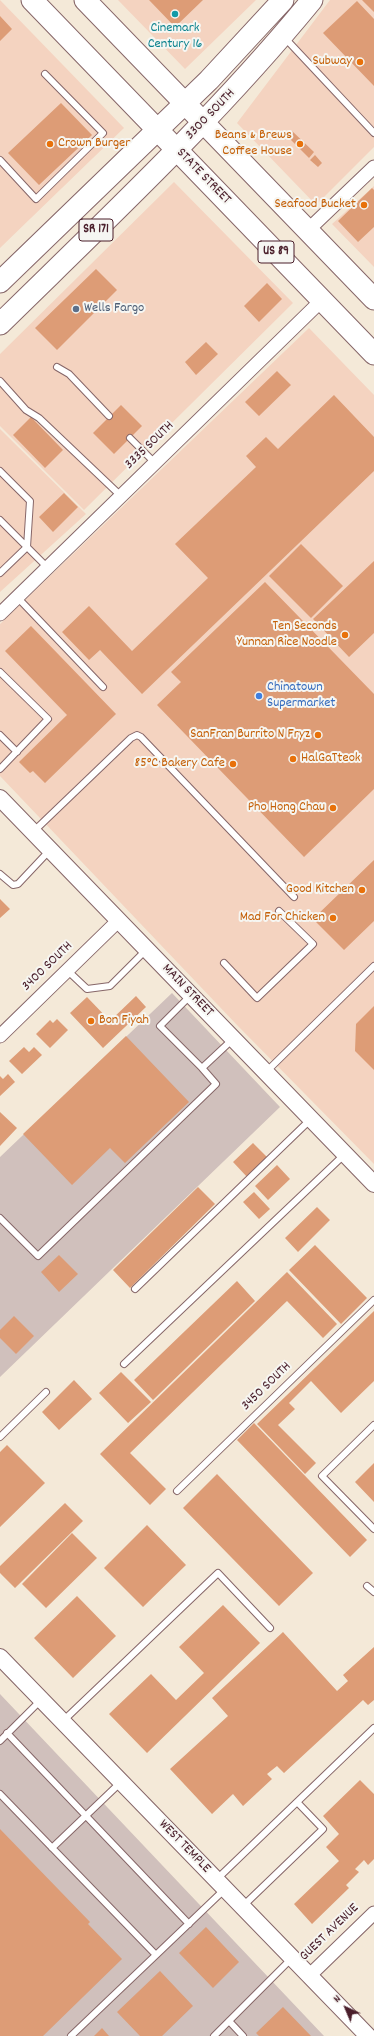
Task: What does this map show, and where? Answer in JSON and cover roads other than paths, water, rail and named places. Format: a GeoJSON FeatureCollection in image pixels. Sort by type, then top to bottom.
{"type":"FeatureCollection","features":[{"type":"Feature","properties":{"kind":"main road","name":"STATE STREET"},"geometry":{"type":"LineString","coordinates":[[32,0],[374,354]]}},
{"type":"Feature","properties":{"kind":"main road","name":"US 89"},"geometry":{"type":"LineString","coordinates":[[85,0],[202,123],[374,299]]}},
{"type":"Feature","properties":{"kind":"main road","name":"3300 SOUTH"},"geometry":{"type":"LineString","coordinates":[[0,282],[184,104],[238,50],[283,0]]}},
{"type":"Feature","properties":{"kind":"main road","name":"3300 SOUTH"},"geometry":{"type":"LineString","coordinates":[[0,324],[177,149],[251,73],[312,0]]}},
{"type":"Feature","properties":{"kind":"street"},"geometry":{"type":"LineString","coordinates":[[307,231],[374,167]]}},
{"type":"Feature","properties":{"kind":"street","name":"3335 SOUTH"},"geometry":{"type":"LineString","coordinates":[[0,614],[322,300]]}},
{"type":"Feature","properties":{"kind":"street","name":"MAIN STREET"},"geometry":{"type":"LineString","coordinates":[[0,798],[374,1184]]}},
{"type":"Feature","properties":{"kind":"street","name":"3400 SOUTH"},"geometry":{"type":"LineString","coordinates":[[0,1036],[119,920]]}},
{"type":"Feature","properties":{"kind":"street","name":"WEST TEMPLE"},"geometry":{"type":"LineString","coordinates":[[0,1657],[292,1958],[362,2034]]}},
{"type":"Feature","properties":{"kind":"street","name":"GUEST AVENUE"},"geometry":{"type":"LineString","coordinates":[[309,1976],[374,1913]]}},
{"type":"Feature","properties":{"kind":"lane"},"geometry":{"type":"LineString","coordinates":[[283,36],[374,133]]}},
{"type":"Feature","properties":{"kind":"lane"},"geometry":{"type":"LineString","coordinates":[[0,160],[36,199],[103,133],[45,74]]}},
{"type":"Feature","properties":{"kind":"lane"},"geometry":{"type":"LineString","coordinates":[[57,367],[68,374],[109,416]]}},
{"type":"Feature","properties":{"kind":"lane"},"geometry":{"type":"LineString","coordinates":[[0,381],[26,410],[39,418],[121,496]]}},
{"type":"Feature","properties":{"kind":"lane"},"geometry":{"type":"LineString","coordinates":[[130,438],[155,463]]}},
{"type":"Feature","properties":{"kind":"lane"},"geometry":{"type":"LineString","coordinates":[[0,471],[30,502],[27,546],[0,573]]}},
{"type":"Feature","properties":{"kind":"lane"},"geometry":{"type":"LineString","coordinates":[[0,520],[48,568]]}},
{"type":"Feature","properties":{"kind":"lane"},"geometry":{"type":"LineString","coordinates":[[17,597],[103,687]]}},
{"type":"Feature","properties":{"kind":"lane"},"geometry":{"type":"LineString","coordinates":[[0,672],[48,719],[0,768]]}},
{"type":"Feature","properties":{"kind":"lane"},"geometry":{"type":"LineString","coordinates":[[0,735],[16,752]]}},
{"type":"Feature","properties":{"kind":"lane"},"geometry":{"type":"LineString","coordinates":[[33,832],[125,743],[137,735],[141,736],[294,896]]}},
{"type":"Feature","properties":{"kind":"lane"},"geometry":{"type":"LineString","coordinates":[[0,874],[13,885],[18,884],[50,850]]}},
{"type":"Feature","properties":{"kind":"lane"},"geometry":{"type":"LineString","coordinates":[[224,963],[257,998],[313,944],[280,911]]}},
{"type":"Feature","properties":{"kind":"lane"},"geometry":{"type":"LineString","coordinates":[[68,970],[87,989],[110,986],[147,949]]}},
{"type":"Feature","properties":{"kind":"lane"},"geometry":{"type":"LineString","coordinates":[[266,1072],[374,966]]}},
{"type":"Feature","properties":{"kind":"lane"},"geometry":{"type":"LineString","coordinates":[[0,1218],[38,1256],[216,1084],[160,1026],[191,995]]}},
{"type":"Feature","properties":{"kind":"lane"},"geometry":{"type":"LineString","coordinates":[[202,1068],[233,1039]]}},
{"type":"Feature","properties":{"kind":"lane"},"geometry":{"type":"LineString","coordinates":[[135,1289],[310,1119]]}},
{"type":"Feature","properties":{"kind":"lane"},"geometry":{"type":"LineString","coordinates":[[124,1364],[345,1154]]}},
{"type":"Feature","properties":{"kind":"lane","name":"3450 SOUTH"},"geometry":{"type":"LineString","coordinates":[[177,1491],[374,1300]]}},
{"type":"Feature","properties":{"kind":"lane"},"geometry":{"type":"LineString","coordinates":[[0,1437],[46,1392]]}},
{"type":"Feature","properties":{"kind":"lane"},"geometry":{"type":"LineString","coordinates":[[374,1425],[322,1476],[374,1530]]}},
{"type":"Feature","properties":{"kind":"lane"},"geometry":{"type":"LineString","coordinates":[[63,1722],[218,1573],[270,1628]]}},
{"type":"Feature","properties":{"kind":"lane"},"geometry":{"type":"LineString","coordinates":[[368,1586],[374,1592]]}},
{"type":"Feature","properties":{"kind":"lane"},"geometry":{"type":"LineString","coordinates":[[0,1741],[42,1700]]}},
{"type":"Feature","properties":{"kind":"lane"},"geometry":{"type":"LineString","coordinates":[[71,2036],[189,1924],[220,1885],[297,1802],[374,1728]]}},
{"type":"Feature","properties":{"kind":"lane"},"geometry":{"type":"LineString","coordinates":[[8,1733],[189,1924]]}},
{"type":"Feature","properties":{"kind":"lane"},"geometry":{"type":"LineString","coordinates":[[52,1848],[122,1782]]}},
{"type":"Feature","properties":{"kind":"lane"},"geometry":{"type":"LineString","coordinates":[[0,1794],[156,1956]]}},
{"type":"Feature","properties":{"kind":"lane"},"geometry":{"type":"LineString","coordinates":[[242,1907],[323,1830],[297,1802]]}},
{"type":"Feature","properties":{"kind":"lane"},"geometry":{"type":"LineString","coordinates":[[214,2036],[292,1958]]}},
{"type":"Feature","properties":{"kind":"lane"},"geometry":{"type":"LineString","coordinates":[[229,2021],[243,2036]]}},
{"type":"Feature","properties":{"kind":"place","name":"Cinemark Century 16"},"geometry":{"type":"Point","coordinates":[175,14]}},
{"type":"Feature","properties":{"kind":"place","name":"Subway"},"geometry":{"type":"Point","coordinates":[360,62]}},
{"type":"Feature","properties":{"kind":"place","name":"Crown Burger"},"geometry":{"type":"Point","coordinates":[50,144]}},
{"type":"Feature","properties":{"kind":"place","name":"Beans & Brews Coffee House"},"geometry":{"type":"Point","coordinates":[300,144]}},
{"type":"Feature","properties":{"kind":"place","name":"Seafood Bucket"},"geometry":{"type":"Point","coordinates":[364,205]}},
{"type":"Feature","properties":{"kind":"place","name":"Wells Fargo"},"geometry":{"type":"Point","coordinates":[76,309]}},
{"type":"Feature","properties":{"kind":"place","name":"Ten Seconds Yunnan Rice Noodle"},"geometry":{"type":"Point","coordinates":[345,635]}},
{"type":"Feature","properties":{"kind":"place","name":"Chinatown Supermarket"},"geometry":{"type":"Point","coordinates":[259,696]}},
{"type":"Feature","properties":{"kind":"place","name":"SanFran Burrito N Fryz"},"geometry":{"type":"Point","coordinates":[318,735]}},
{"type":"Feature","properties":{"kind":"place","name":"HalGaTteok"},"geometry":{"type":"Point","coordinates":[293,759]}},
{"type":"Feature","properties":{"kind":"place","name":"85°C Bakery Cafe"},"geometry":{"type":"Point","coordinates":[233,764]}},
{"type":"Feature","properties":{"kind":"place","name":"Pho Hong Chau"},"geometry":{"type":"Point","coordinates":[333,808]}},
{"type":"Feature","properties":{"kind":"place","name":"Good Kitchen"},"geometry":{"type":"Point","coordinates":[362,890]}},
{"type":"Feature","properties":{"kind":"place","name":"Mad For Chicken"},"geometry":{"type":"Point","coordinates":[333,918]}},
{"type":"Feature","properties":{"kind":"place","name":"Bon Fiyah"},"geometry":{"type":"Point","coordinates":[91,1021]}}]}
